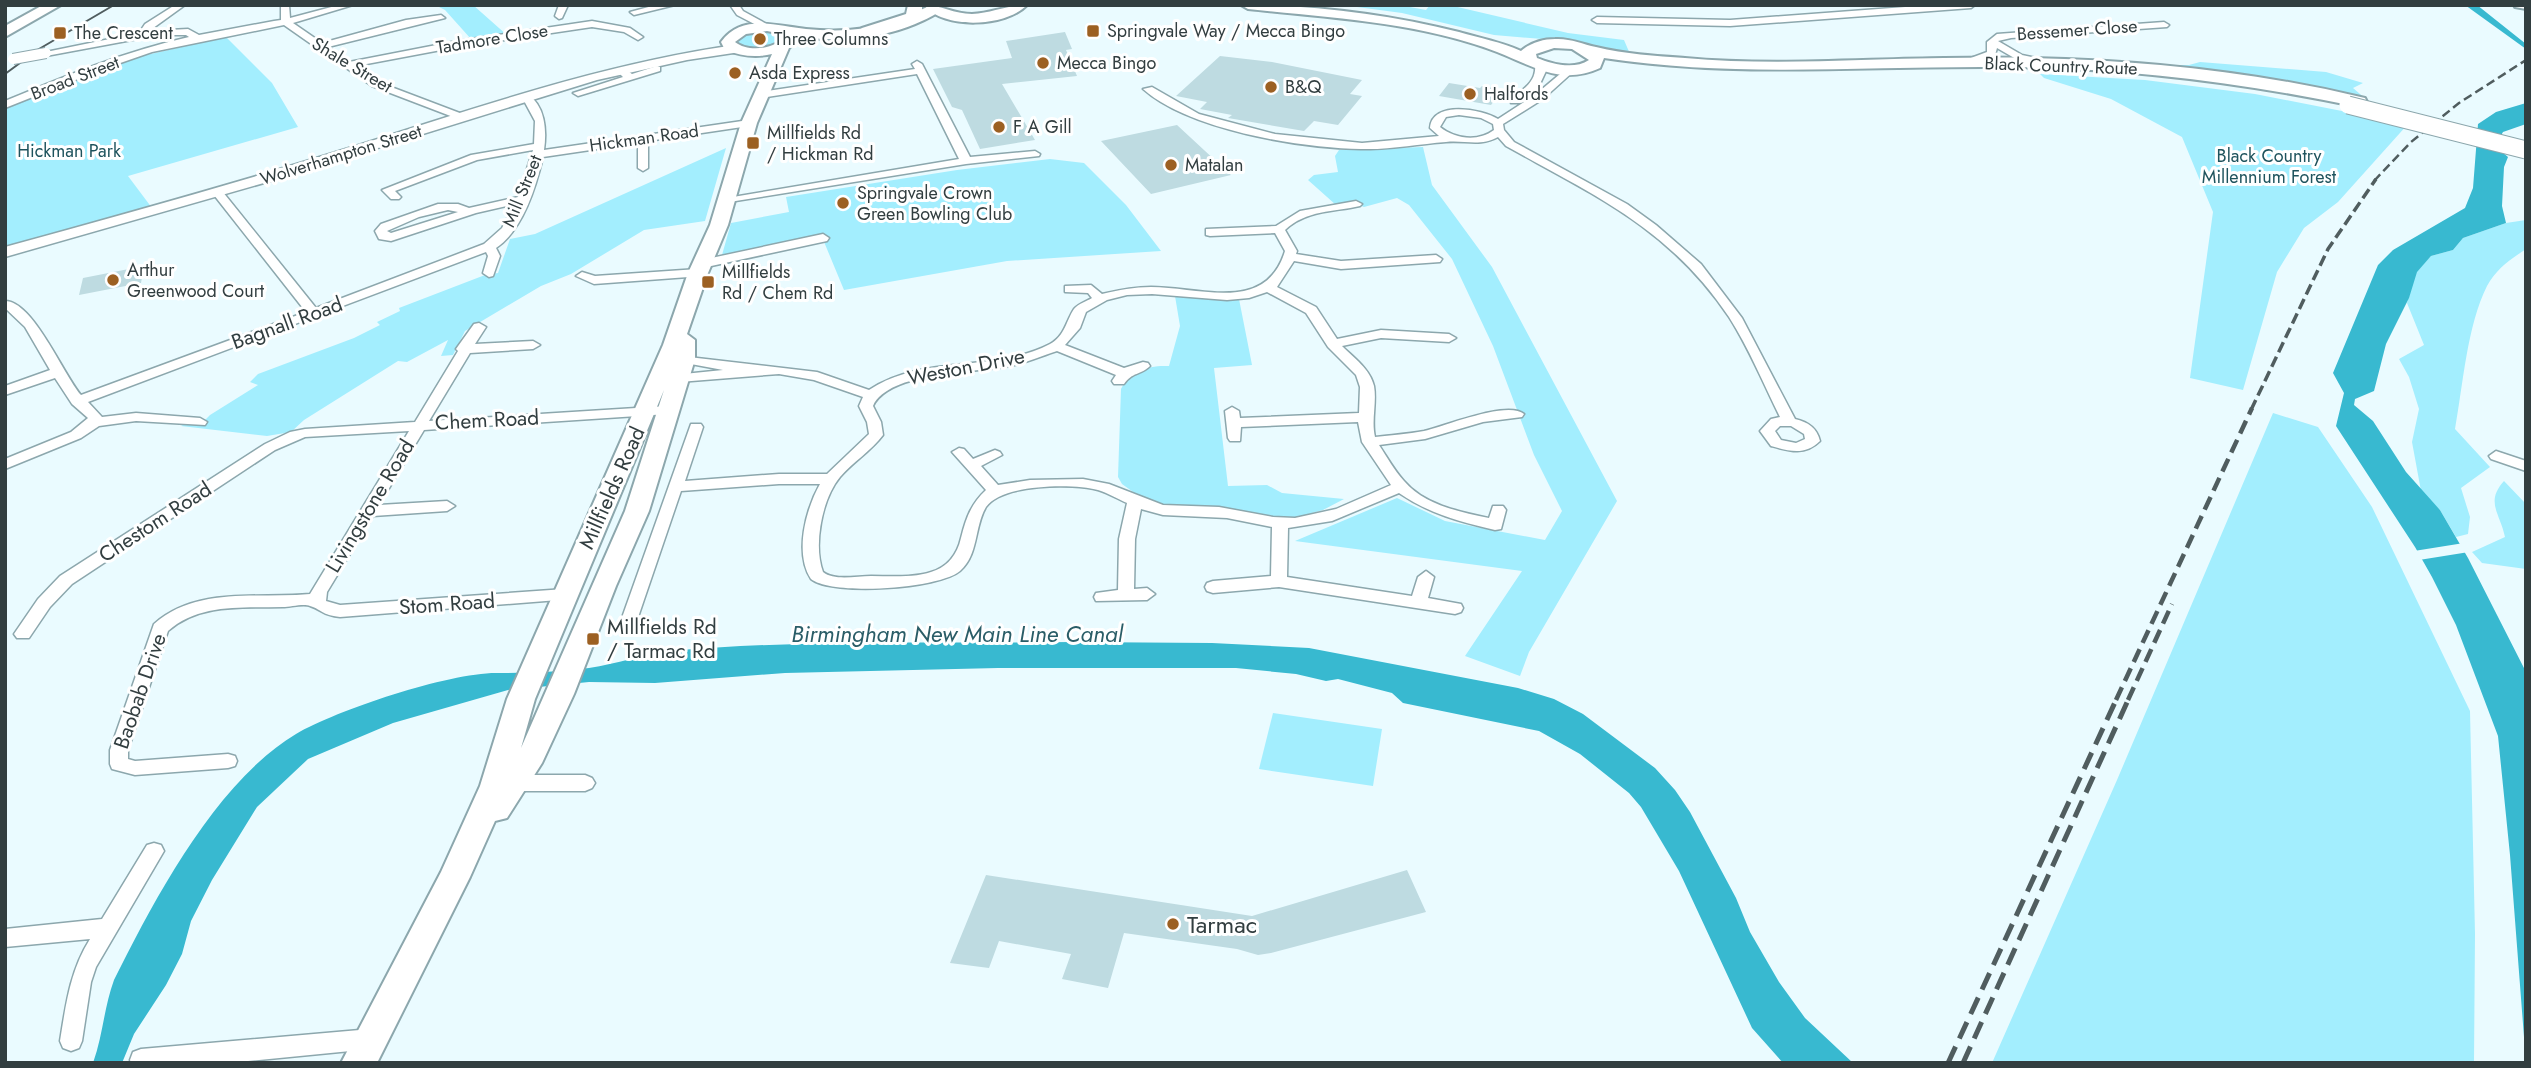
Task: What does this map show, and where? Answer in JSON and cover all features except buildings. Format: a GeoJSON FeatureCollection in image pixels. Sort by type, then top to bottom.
{"type":"FeatureCollection","features":[{"type":"Feature","properties":{"kind":"highway"},"geometry":{"type":"LineString","coordinates":[[5,32],[54,5]]}},
{"type":"Feature","properties":{"kind":"highway"},"geometry":{"type":"LineString","coordinates":[[867,31],[912,17],[915,5]]}},
{"type":"Feature","properties":{"kind":"highway"},"geometry":{"type":"LineString","coordinates":[[932,7],[950,16],[976,18],[998,15],[1017,7],[1040,5]]}},
{"type":"Feature","properties":{"kind":"highway"},"geometry":{"type":"LineString","coordinates":[[1248,5],[1301,9],[1402,23],[1480,42],[1533,63],[1569,71],[1589,59],[1567,44],[1543,45],[1497,40],[1392,15],[1317,5]]}},
{"type":"Feature","properties":{"kind":"highway"},"geometry":{"type":"LineString","coordinates":[[1533,63],[1528,52],[1543,45]]}},
{"type":"Feature","properties":{"kind":"highway","name":"Black Country Route"},"geometry":{"type":"LineString","coordinates":[[1589,59],[1631,58],[1717,66],[1845,67],[1965,62],[2104,65],[2219,78],[2354,104],[2526,144]]}},
{"type":"Feature","properties":{"kind":"highway","name":"Black Country Route"},"geometry":{"type":"LineString","coordinates":[[1589,59],[1622,66],[1781,74],[2006,69],[2090,71],[2214,83],[2354,104],[2526,150]]}},
{"type":"Feature","properties":{"kind":"main road"},"geometry":{"type":"LineString","coordinates":[[736,44],[767,27],[787,41],[867,31],[912,22],[932,7]]}},
{"type":"Feature","properties":{"kind":"main road"},"geometry":{"type":"LineString","coordinates":[[736,44],[873,36],[976,18]]}},
{"type":"Feature","properties":{"kind":"main road","name":"Millfields Road"},"geometry":{"type":"LineString","coordinates":[[504,785],[532,755],[561,694],[636,510],[657,411],[685,314],[727,201],[750,123],[787,41]]}},
{"type":"Feature","properties":{"kind":"main road"},"geometry":{"type":"LineString","coordinates":[[736,44],[767,63],[769,78]]}},
{"type":"Feature","properties":{"kind":"main road","name":"Wolverhampton Street"},"geometry":{"type":"LineString","coordinates":[[5,253],[218,192],[527,97],[626,74],[676,57],[736,44]]}},
{"type":"Feature","properties":{"kind":"main road","name":"Millfields Road"},"geometry":{"type":"LineString","coordinates":[[504,785],[522,699],[565,595],[600,515],[682,369],[685,314]]}},
{"type":"Feature","properties":{"kind":"main road"},"geometry":{"type":"LineString","coordinates":[[600,515],[636,510]]}},
{"type":"Feature","properties":{"kind":"main road"},"geometry":{"type":"LineString","coordinates":[[365,1051],[459,865],[504,785]]}},
{"type":"Feature","properties":{"kind":"street"},"geometry":{"type":"LineString","coordinates":[[142,35],[148,26],[181,5]]}},
{"type":"Feature","properties":{"kind":"street"},"geometry":{"type":"LineString","coordinates":[[285,5],[286,22]]}},
{"type":"Feature","properties":{"kind":"street","name":"Broad Street"},"geometry":{"type":"LineString","coordinates":[[5,105],[92,68],[197,38],[286,22],[349,5]]}},
{"type":"Feature","properties":{"kind":"street"},"geometry":{"type":"LineString","coordinates":[[559,16],[564,5]]}},
{"type":"Feature","properties":{"kind":"street"},"geometry":{"type":"LineString","coordinates":[[634,12],[671,5]]}},
{"type":"Feature","properties":{"kind":"street"},"geometry":{"type":"LineString","coordinates":[[1598,20],[1677,18],[1742,23],[1971,5]]}},
{"type":"Feature","properties":{"kind":"street"},"geometry":{"type":"LineString","coordinates":[[2519,5],[2526,6]]}},
{"type":"Feature","properties":{"kind":"street"},"geometry":{"type":"LineString","coordinates":[[736,44],[737,9],[767,27]]}},
{"type":"Feature","properties":{"kind":"street"},"geometry":{"type":"LineString","coordinates":[[318,47],[406,23],[441,18]]}},
{"type":"Feature","properties":{"kind":"street","name":"Shale Street"},"geometry":{"type":"LineString","coordinates":[[286,22],[318,47],[375,84],[461,117]]}},
{"type":"Feature","properties":{"kind":"street","name":"Tadmore Close"},"geometry":{"type":"LineString","coordinates":[[346,65],[457,44],[584,25],[627,30],[638,37]]}},
{"type":"Feature","properties":{"kind":"street","name":"Bessemer Close"},"geometry":{"type":"LineString","coordinates":[[1965,62],[1985,58],[1992,53],[1992,43],[1997,37],[2011,34],[2164,25]]}},
{"type":"Feature","properties":{"kind":"street"},"geometry":{"type":"LineString","coordinates":[[9,60],[142,35],[188,32],[197,38]]}},
{"type":"Feature","properties":{"kind":"street","name":"Bessemer Close"},"geometry":{"type":"LineString","coordinates":[[1992,43],[2019,57],[2048,63]]}},
{"type":"Feature","properties":{"kind":"street"},"geometry":{"type":"LineString","coordinates":[[1415,141],[1435,128],[1437,119],[1448,114],[1480,114],[1507,105],[1530,91],[1541,71],[1533,63]]}},
{"type":"Feature","properties":{"kind":"street"},"geometry":{"type":"LineString","coordinates":[[761,95],[918,68],[965,161]]}},
{"type":"Feature","properties":{"kind":"street"},"geometry":{"type":"LineString","coordinates":[[578,93],[626,74],[657,69]]}},
{"type":"Feature","properties":{"kind":"street"},"geometry":{"type":"LineString","coordinates":[[1475,140],[1491,137],[1498,127],[1569,71]]}},
{"type":"Feature","properties":{"kind":"street"},"geometry":{"type":"LineString","coordinates":[[1148,89],[1195,116],[1275,137],[1362,146],[1452,138],[1475,140],[1545,164]]}},
{"type":"Feature","properties":{"kind":"street","name":"Mill Street"},"geometry":{"type":"LineString","coordinates":[[492,244],[506,232],[522,200],[539,150],[540,122],[527,97]]}},
{"type":"Feature","properties":{"kind":"street"},"geometry":{"type":"LineString","coordinates":[[1480,114],[1498,127],[1510,144],[1623,206],[1651,226],[1698,267],[1736,317],[1790,422]]}},
{"type":"Feature","properties":{"kind":"street","name":"Hickman Road"},"geometry":{"type":"LineString","coordinates":[[395,198],[388,190],[457,162],[750,123]]}},
{"type":"Feature","properties":{"kind":"street"},"geometry":{"type":"LineString","coordinates":[[1435,128],[1452,138]]}},
{"type":"Feature","properties":{"kind":"street"},"geometry":{"type":"LineString","coordinates":[[643,137],[643,168]]}},
{"type":"Feature","properties":{"kind":"street"},"geometry":{"type":"LineString","coordinates":[[727,201],[812,183],[1035,154]]}},
{"type":"Feature","properties":{"kind":"street"},"geometry":{"type":"LineString","coordinates":[[218,192],[313,313]]}},
{"type":"Feature","properties":{"kind":"street"},"geometry":{"type":"LineString","coordinates":[[467,212],[461,207],[442,207],[384,226],[381,231],[383,236],[390,237],[467,212],[485,206],[522,200]]}},
{"type":"Feature","properties":{"kind":"street"},"geometry":{"type":"LineString","coordinates":[[1210,232],[1279,229],[1298,214],[1325,205],[1356,204]]}},
{"type":"Feature","properties":{"kind":"street"},"geometry":{"type":"LineString","coordinates":[[1069,289],[1228,295],[1252,293],[1276,281],[1289,257],[1291,251],[1279,229]]}},
{"type":"Feature","properties":{"kind":"street"},"geometry":{"type":"LineString","coordinates":[[582,276],[594,280],[700,269],[823,238]]}},
{"type":"Feature","properties":{"kind":"street"},"geometry":{"type":"LineString","coordinates":[[489,273],[494,256],[492,244]]}},
{"type":"Feature","properties":{"kind":"street","name":"Bagnall Road"},"geometry":{"type":"LineString","coordinates":[[77,401],[466,257],[492,244]]}},
{"type":"Feature","properties":{"kind":"street"},"geometry":{"type":"LineString","coordinates":[[1289,257],[1341,265],[1414,255],[1436,259]]}},
{"type":"Feature","properties":{"kind":"street"},"geometry":{"type":"LineString","coordinates":[[1268,287],[1311,310],[1333,344],[1362,374],[1367,387],[1365,417],[1369,442],[1400,487],[1427,505],[1452,515],[1495,525],[1498,510]]}},
{"type":"Feature","properties":{"kind":"street"},"geometry":{"type":"LineString","coordinates":[[1097,289],[1080,310],[1073,328],[1057,346],[1121,378],[1143,366]]}},
{"type":"Feature","properties":{"kind":"street"},"geometry":{"type":"LineString","coordinates":[[8,304],[17,309],[24,322],[33,328],[77,401],[95,416],[95,422]]}},
{"type":"Feature","properties":{"kind":"street","name":"Livingstone Road"},"geometry":{"type":"LineString","coordinates":[[322,604],[368,511],[463,349],[479,327]]}},
{"type":"Feature","properties":{"kind":"street"},"geometry":{"type":"LineString","coordinates":[[1333,344],[1381,334],[1449,338]]}},
{"type":"Feature","properties":{"kind":"street"},"geometry":{"type":"LineString","coordinates":[[463,349],[533,345]]}},
{"type":"Feature","properties":{"kind":"street","name":"Weston Drive"},"geometry":{"type":"LineString","coordinates":[[871,395],[887,384],[909,376],[1010,362],[1057,346]]}},
{"type":"Feature","properties":{"kind":"street"},"geometry":{"type":"LineString","coordinates":[[682,369],[754,365],[817,376],[871,395],[866,405],[874,422],[876,435],[830,479],[821,494],[814,523],[812,564],[814,572],[821,580],[834,582],[928,579],[946,574],[961,561],[967,551],[977,507],[995,491],[1028,485],[1093,485],[1164,510],[1226,513],[1280,523],[1297,522],[1354,508],[1400,487]]}},
{"type":"Feature","properties":{"kind":"street"},"geometry":{"type":"LineString","coordinates":[[5,391],[58,372]]}},
{"type":"Feature","properties":{"kind":"street"},"geometry":{"type":"LineString","coordinates":[[1480,401],[1490,416]]}},
{"type":"Feature","properties":{"kind":"street","name":"Chem Road"},"geometry":{"type":"LineString","coordinates":[[306,433],[657,411]]}},
{"type":"Feature","properties":{"kind":"street"},"geometry":{"type":"LineString","coordinates":[[1369,442],[1425,435],[1490,416],[1517,414]]}},
{"type":"Feature","properties":{"kind":"street"},"geometry":{"type":"LineString","coordinates":[[5,464],[76,435],[95,422],[136,416],[200,422]]}},
{"type":"Feature","properties":{"kind":"street"},"geometry":{"type":"LineString","coordinates":[[1234,424],[1365,417]]}},
{"type":"Feature","properties":{"kind":"street"},"geometry":{"type":"LineString","coordinates":[[626,629],[696,427]]}},
{"type":"Feature","properties":{"kind":"street","name":"Chestom Road"},"geometry":{"type":"LineString","coordinates":[[23,634],[44,603],[66,580],[270,447],[295,435],[306,433]]}},
{"type":"Feature","properties":{"kind":"street"},"geometry":{"type":"LineString","coordinates":[[959,452],[995,491]]}},
{"type":"Feature","properties":{"kind":"street"},"geometry":{"type":"LineString","coordinates":[[971,464],[995,455]]}},
{"type":"Feature","properties":{"kind":"street"},"geometry":{"type":"LineString","coordinates":[[2497,456],[2526,466]]}},
{"type":"Feature","properties":{"kind":"street"},"geometry":{"type":"LineString","coordinates":[[675,487],[779,479],[830,479]]}},
{"type":"Feature","properties":{"kind":"street"},"geometry":{"type":"LineString","coordinates":[[1126,595],[1127,539],[1135,502]]}},
{"type":"Feature","properties":{"kind":"street"},"geometry":{"type":"LineString","coordinates":[[368,511],[447,506]]}},
{"type":"Feature","properties":{"kind":"street"},"geometry":{"type":"LineString","coordinates":[[1279,581],[1280,523]]}},
{"type":"Feature","properties":{"kind":"street"},"geometry":{"type":"LineString","coordinates":[[1419,603],[1426,577]]}},
{"type":"Feature","properties":{"kind":"street"},"geometry":{"type":"LineString","coordinates":[[1213,587],[1279,581],[1455,608]]}},
{"type":"Feature","properties":{"kind":"street"},"geometry":{"type":"LineString","coordinates":[[1102,597],[1147,594]]}},
{"type":"Feature","properties":{"kind":"street","name":"Stom Road"},"geometry":{"type":"LineString","coordinates":[[322,604],[565,595]]}},
{"type":"Feature","properties":{"kind":"street","name":"Baobab Drive"},"geometry":{"type":"LineString","coordinates":[[228,761],[135,768],[120,764],[117,758],[119,750],[160,628],[173,617],[195,608],[322,604]]}},
{"type":"Feature","properties":{"kind":"street"},"geometry":{"type":"LineString","coordinates":[[504,785],[585,783]]}},
{"type":"Feature","properties":{"kind":"street"},"geometry":{"type":"LineString","coordinates":[[71,1041],[80,982],[86,964],[105,928],[154,850]]}},
{"type":"Feature","properties":{"kind":"street"},"geometry":{"type":"LineString","coordinates":[[5,938],[105,928]]}},
{"type":"Feature","properties":{"kind":"street"},"geometry":{"type":"LineString","coordinates":[[141,1060],[365,1051]]}},
{"type":"Feature","properties":{"kind":"green space"},"geometry":{"type":"Polygon","coordinates":[[[435,5],[473,5],[508,36],[471,39],[445,10],[435,5]]]}},
{"type":"Feature","properties":{"kind":"green space"},"geometry":{"type":"Polygon","coordinates":[[[1342,5],[1399,5],[1426,10],[1430,5],[1449,5],[1568,33],[1624,40],[1630,54],[1567,41],[1494,35],[1402,13],[1342,5]]]}},
{"type":"Feature","properties":{"kind":"green space"},"geometry":{"type":"Polygon","coordinates":[[[769,30],[782,33],[784,39],[761,48],[737,43],[737,39],[747,33],[769,30]]]}},
{"type":"Feature","properties":{"kind":"green space","name":"Hickman Park"},"geometry":{"type":"Polygon","coordinates":[[[226,37],[272,83],[298,127],[128,176],[152,208],[5,246],[5,108],[133,58],[226,37]]]}},
{"type":"Feature","properties":{"kind":"green space","name":"Black Country Millennium Forest"},"geometry":{"type":"Polygon","coordinates":[[[2200,62],[2326,72],[2363,83],[2353,88],[2367,100],[2299,87],[2143,65],[2189,65],[2200,62]]]}},
{"type":"Feature","properties":{"kind":"green space","name":"Black Country Millennium Forest"},"geometry":{"type":"Polygon","coordinates":[[[2040,74],[2145,80],[2255,94],[2408,124],[2338,202],[2304,228],[2277,272],[2243,390],[2190,378],[2213,212],[2182,137],[2111,99],[2044,78],[2040,74]]]}},
{"type":"Feature","properties":{"kind":"green space"},"geometry":{"type":"Polygon","coordinates":[[[1423,147],[1432,185],[1492,267],[1617,501],[1529,652],[1520,676],[1465,656],[1522,571],[1295,541],[1397,498],[1445,521],[1545,540],[1562,511],[1534,455],[1493,346],[1452,259],[1409,205],[1397,198],[1364,207],[1354,203],[1336,205],[1308,180],[1314,175],[1338,172],[1335,156],[1339,150],[1423,147]]]}},
{"type":"Feature","properties":{"kind":"green space"},"geometry":{"type":"Polygon","coordinates":[[[726,148],[705,221],[644,230],[571,274],[541,286],[465,331],[453,355],[441,356],[448,340],[407,362],[398,361],[304,420],[291,432],[267,436],[181,426],[200,425],[210,415],[258,385],[250,382],[258,374],[354,338],[380,325],[377,322],[400,311],[399,308],[485,275],[498,273],[510,239],[535,234],[726,148]]]}},
{"type":"Feature","properties":{"kind":"green space"},"geometry":{"type":"Polygon","coordinates":[[[1050,159],[1084,163],[1126,205],[1161,251],[1007,261],[844,290],[822,237],[722,255],[731,223],[789,212],[786,197],[957,170],[1050,159]]]}},
{"type":"Feature","properties":{"kind":"green space"},"geometry":{"type":"Polygon","coordinates":[[[2526,220],[2526,249],[2504,265],[2487,286],[2470,337],[2455,429],[2490,467],[2461,488],[2470,517],[2468,534],[2456,537],[2440,510],[2421,491],[2412,442],[2419,409],[2409,377],[2399,359],[2424,345],[2407,303],[2416,272],[2431,256],[2453,250],[2463,238],[2506,223],[2526,220]]]}},
{"type":"Feature","properties":{"kind":"green space"},"geometry":{"type":"Polygon","coordinates":[[[1175,296],[1239,299],[1252,365],[1214,368],[1228,486],[1267,485],[1282,493],[1344,499],[1323,510],[1290,519],[1217,507],[1165,506],[1147,502],[1122,484],[1118,477],[1121,389],[1129,377],[1141,370],[1154,366],[1169,366],[1180,326],[1175,296]]]}},
{"type":"Feature","properties":{"kind":"green space"},"geometry":{"type":"Polygon","coordinates":[[[2273,413],[2318,427],[2372,507],[2470,711],[2475,934],[2474,1063],[1992,1063],[2117,780],[2273,413]]]}},
{"type":"Feature","properties":{"kind":"green space"},"geometry":{"type":"Polygon","coordinates":[[[2504,481],[2526,504],[2526,569],[2482,563],[2472,552],[2505,537],[2495,502],[2498,488],[2504,481]]]}},
{"type":"Feature","properties":{"kind":"green space"},"geometry":{"type":"Polygon","coordinates":[[[1273,713],[1382,729],[1373,786],[1259,769],[1273,713]]]}},
{"type":"Feature","properties":{"kind":"shaded area"},"geometry":{"type":"Polygon","coordinates":[[[2465,5],[2477,5],[2526,44],[2526,49],[2465,5]]]}},
{"type":"Feature","properties":{"kind":"shaded area"},"geometry":{"type":"Polygon","coordinates":[[[2526,103],[2526,124],[2503,132],[2495,146],[2508,157],[2504,167],[2502,206],[2506,223],[2463,238],[2453,250],[2431,256],[2417,272],[2409,298],[2386,344],[2374,391],[2355,399],[2354,405],[2373,421],[2406,472],[2440,510],[2468,558],[2526,672],[2526,1063],[2498,736],[2456,625],[2432,577],[2336,426],[2344,393],[2333,373],[2378,265],[2393,250],[2465,208],[2473,188],[2478,124],[2496,112],[2526,103]]]}},
{"type":"Feature","properties":{"kind":"shaded area"},"geometry":{"type":"Polygon","coordinates":[[[821,643],[1212,643],[1309,648],[1518,688],[1554,699],[1583,714],[1655,768],[1675,790],[1690,812],[1736,898],[1750,932],[1779,982],[1805,1018],[1853,1063],[1783,1063],[1752,1028],[1679,871],[1641,807],[1629,793],[1580,754],[1539,731],[1403,703],[1392,693],[1338,679],[1326,681],[1296,674],[1236,668],[998,668],[785,673],[655,683],[589,682],[508,690],[393,723],[308,759],[257,807],[212,880],[191,921],[182,954],[166,985],[134,1034],[122,1063],[93,1063],[114,980],[148,914],[190,844],[240,781],[267,755],[314,724],[393,694],[450,679],[496,673],[589,668],[670,651],[821,643]]]}},
{"type":"Feature","properties":{"kind":"pier"},"geometry":{"type":"Polygon","coordinates":[[[2464,543],[2469,552],[2419,560],[2414,551],[2464,543]]]}},
{"type":"Feature","properties":{"kind":"tram line"},"geometry":{"type":"LineString","coordinates":[[5,74],[39,49],[114,5]]}},
{"type":"Feature","properties":{"kind":"railway"},"geometry":{"type":"LineString","coordinates":[[2374,181],[2411,142],[2459,103],[2526,60]]}},
{"type":"Feature","properties":{"kind":"railway"},"geometry":{"type":"LineString","coordinates":[[2251,410],[2328,249],[2376,179]]}},
{"type":"Feature","properties":{"kind":"railway"},"geometry":{"type":"LineString","coordinates":[[2116,700],[2252,408]]}},
{"type":"Feature","properties":{"kind":"railway"},"geometry":{"type":"LineString","coordinates":[[2128,700],[2172,604]]}},
{"type":"Feature","properties":{"kind":"railway"},"geometry":{"type":"LineString","coordinates":[[1948,1063],[2117,698]]}},
{"type":"Feature","properties":{"kind":"railway"},"geometry":{"type":"LineString","coordinates":[[1963,1063],[2129,698]]}},
{"type":"Feature","properties":{"kind":"place","name":"Springvale Way / Mecca Bingo"},"geometry":{"type":"Point","coordinates":[1093,31]}},
{"type":"Feature","properties":{"kind":"place","name":"The Crescent"},"geometry":{"type":"Point","coordinates":[60,33]}},
{"type":"Feature","properties":{"kind":"place","name":"Three Columns"},"geometry":{"type":"Point","coordinates":[760,39]}},
{"type":"Feature","properties":{"kind":"place","name":"Mecca Bingo"},"geometry":{"type":"Point","coordinates":[1043,63]}},
{"type":"Feature","properties":{"kind":"place","name":"Asda Express"},"geometry":{"type":"Point","coordinates":[735,73]}},
{"type":"Feature","properties":{"kind":"place","name":"B&Q"},"geometry":{"type":"Point","coordinates":[1271,87]}},
{"type":"Feature","properties":{"kind":"place","name":"Halfords"},"geometry":{"type":"Point","coordinates":[1470,94]}},
{"type":"Feature","properties":{"kind":"place","name":"F A Gill"},"geometry":{"type":"Point","coordinates":[999,127]}},
{"type":"Feature","properties":{"kind":"place","name":"Millfields Rd / Hickman Rd"},"geometry":{"type":"Point","coordinates":[753,143]}},
{"type":"Feature","properties":{"kind":"place","name":"Matalan"},"geometry":{"type":"Point","coordinates":[1171,165]}},
{"type":"Feature","properties":{"kind":"place","name":"Springvale Crown Green Bowling Club"},"geometry":{"type":"Point","coordinates":[843,203]}},
{"type":"Feature","properties":{"kind":"place","name":"Arthur Greenwood Court"},"geometry":{"type":"Point","coordinates":[113,280]}},
{"type":"Feature","properties":{"kind":"place","name":"Millfields Rd / Chem Rd"},"geometry":{"type":"Point","coordinates":[708,282]}},
{"type":"Feature","properties":{"kind":"place","name":"Millfields Rd / Tarmac Rd"},"geometry":{"type":"Point","coordinates":[593,639]}},
{"type":"Feature","properties":{"kind":"place","name":"Tarmac"},"geometry":{"type":"Point","coordinates":[1173,924]}},
{"type":"Feature","properties":{"kind":"water label","name":"Birmingham New Main Line Canal"},"geometry":{"type":"Point","coordinates":[957,634]}}]}
